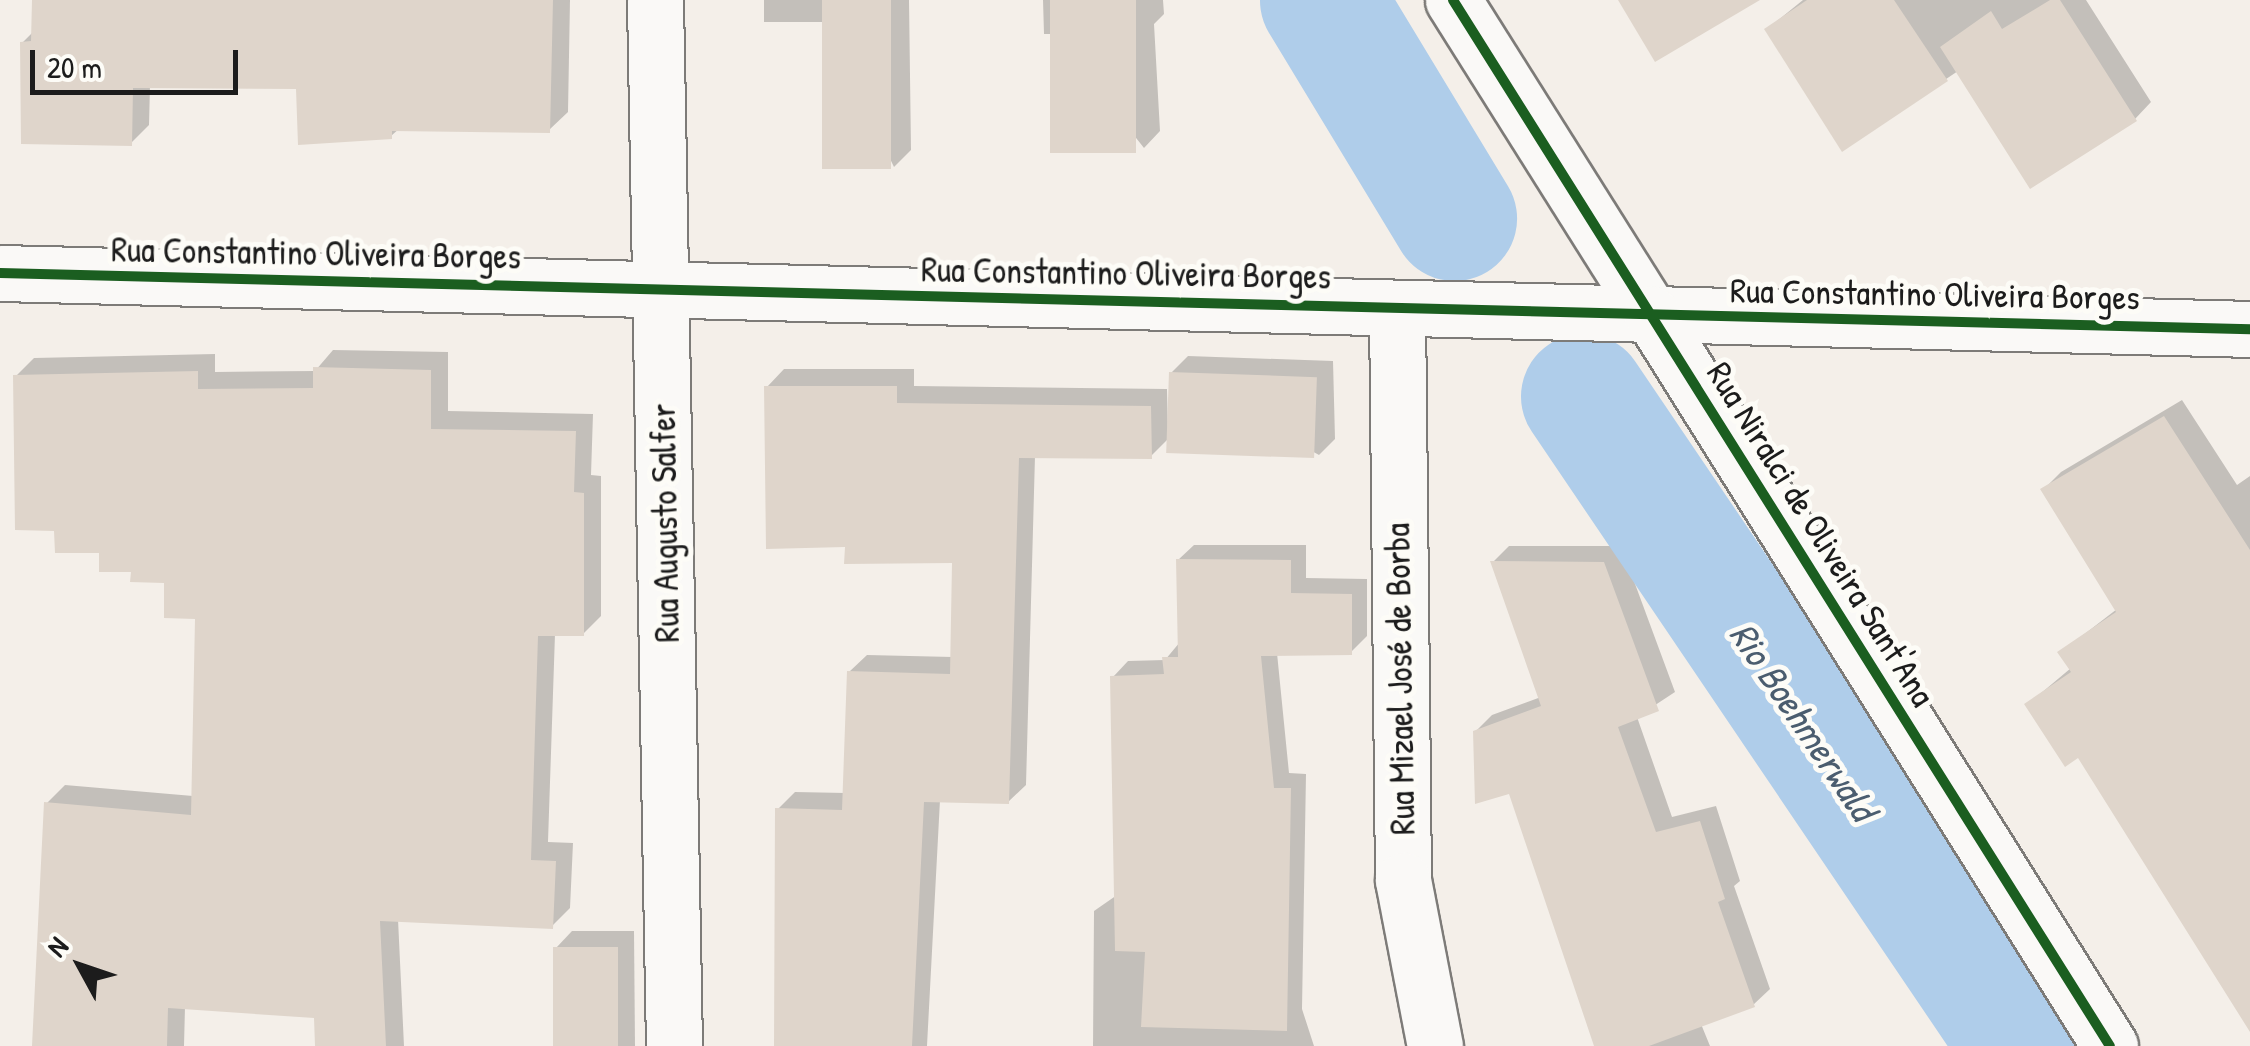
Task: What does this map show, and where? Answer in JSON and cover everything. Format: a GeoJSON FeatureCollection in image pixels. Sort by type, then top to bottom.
{"type":"FeatureCollection","features":[{"type":"Feature","properties":{"kind":"street","name":"Rua Augusto Salfer"},"geometry":{"type":"LineString","coordinates":[[655,0],[674,1046]]}},
{"type":"Feature","properties":{"kind":"street","name":"Rua Niralci de Oliveira Sant'Ana"},"geometry":{"type":"LineString","coordinates":[[1453,0],[2110,1046]]}},
{"type":"Feature","properties":{"kind":"street","name":"Rua Constantino Oliveira Borges"},"geometry":{"type":"LineString","coordinates":[[0,274],[2250,329]]}},
{"type":"Feature","properties":{"kind":"street","name":"Rua Mizael José de Borba"},"geometry":{"type":"LineString","coordinates":[[1397,308],[1402,863],[1435,1046]]}},
{"type":"Feature","properties":{"kind":"building"},"geometry":{"type":"Polygon","coordinates":[[[32,0],[553,0],[550,133],[392,131],[392,139],[298,145],[296,89],[133,88],[132,146],[21,144],[20,42],[31,41],[32,0]]]}},
{"type":"Feature","properties":{"kind":"building"},"geometry":{"type":"Polygon","coordinates":[[[822,0],[891,0],[891,169],[822,169],[822,0]]]}},
{"type":"Feature","properties":{"kind":"building"},"geometry":{"type":"Polygon","coordinates":[[[1050,0],[1136,0],[1136,153],[1050,153],[1050,0]]]}},
{"type":"Feature","properties":{"kind":"building"},"geometry":{"type":"Polygon","coordinates":[[[1618,0],[1760,0],[1655,62],[1618,0]]]}},
{"type":"Feature","properties":{"kind":"building"},"geometry":{"type":"Polygon","coordinates":[[[1807,0],[1894,0],[1948,81],[1842,152],[1764,29],[1807,0]]]}},
{"type":"Feature","properties":{"kind":"building"},"geometry":{"type":"Polygon","coordinates":[[[2050,0],[2060,0],[2137,121],[2030,189],[1940,47],[1991,11],[2002,29],[2050,0]]]}},
{"type":"Feature","properties":{"kind":"building"},"geometry":{"type":"Polygon","coordinates":[[[313,367],[431,370],[431,429],[576,431],[574,492],[584,493],[584,636],[538,636],[531,860],[556,861],[553,929],[380,921],[386,1046],[315,1046],[314,1018],[168,1008],[167,1046],[32,1046],[44,802],[191,815],[195,619],[164,618],[164,583],[130,582],[131,572],[99,572],[99,553],[55,553],[54,531],[15,530],[13,375],[198,371],[198,389],[313,388],[313,367]]]}},
{"type":"Feature","properties":{"kind":"building"},"geometry":{"type":"Polygon","coordinates":[[[1169,372],[1317,377],[1314,458],[1166,453],[1169,372]]]}},
{"type":"Feature","properties":{"kind":"building"},"geometry":{"type":"Polygon","coordinates":[[[764,386],[897,386],[897,403],[1151,406],[1152,459],[1019,458],[1009,804],[924,802],[912,1046],[774,1046],[775,808],[842,810],[847,671],[950,674],[952,563],[844,564],[845,547],[766,549],[764,386]]]}},
{"type":"Feature","properties":{"kind":"building"},"geometry":{"type":"Polygon","coordinates":[[[2164,416],[2250,550],[2250,1032],[2078,758],[2065,767],[2024,704],[2071,672],[2057,652],[2116,612],[2040,489],[2164,416]]]}},
{"type":"Feature","properties":{"kind":"building"},"geometry":{"type":"Polygon","coordinates":[[[1176,559],[1291,560],[1291,593],[1352,594],[1352,655],[1261,656],[1274,788],[1291,788],[1287,1031],[1141,1027],[1145,952],[1115,951],[1110,676],[1164,674],[1162,657],[1178,657],[1176,559]]]}},
{"type":"Feature","properties":{"kind":"building"},"geometry":{"type":"Polygon","coordinates":[[[1490,561],[1604,562],[1659,711],[1618,727],[1656,832],[1700,821],[1725,899],[1718,902],[1755,1007],[1649,1046],[1594,1046],[1509,794],[1475,804],[1473,731],[1541,706],[1490,561]]]}},
{"type":"Feature","properties":{"kind":"building"},"geometry":{"type":"Polygon","coordinates":[[[553,947],[618,947],[618,1046],[553,1046],[553,947]]]}},
{"type":"Feature","properties":{"kind":"waterway","name":"Rio Boehmerwald"},"geometry":{"type":"LineString","coordinates":[[1322,0],[1454,218]]}},
{"type":"Feature","properties":{"kind":"waterway","name":"Rio Boehmerwald"},"geometry":{"type":"LineString","coordinates":[[1583,396],[2023,1046]]}},
{"type":"Feature","properties":{"kind":"cycle path"},"geometry":{"type":"LineString","coordinates":[[1453,0],[2110,1046]]}},
{"type":"Feature","properties":{"kind":"cycle path"},"geometry":{"type":"LineString","coordinates":[[0,273],[2250,329]]}}]}
